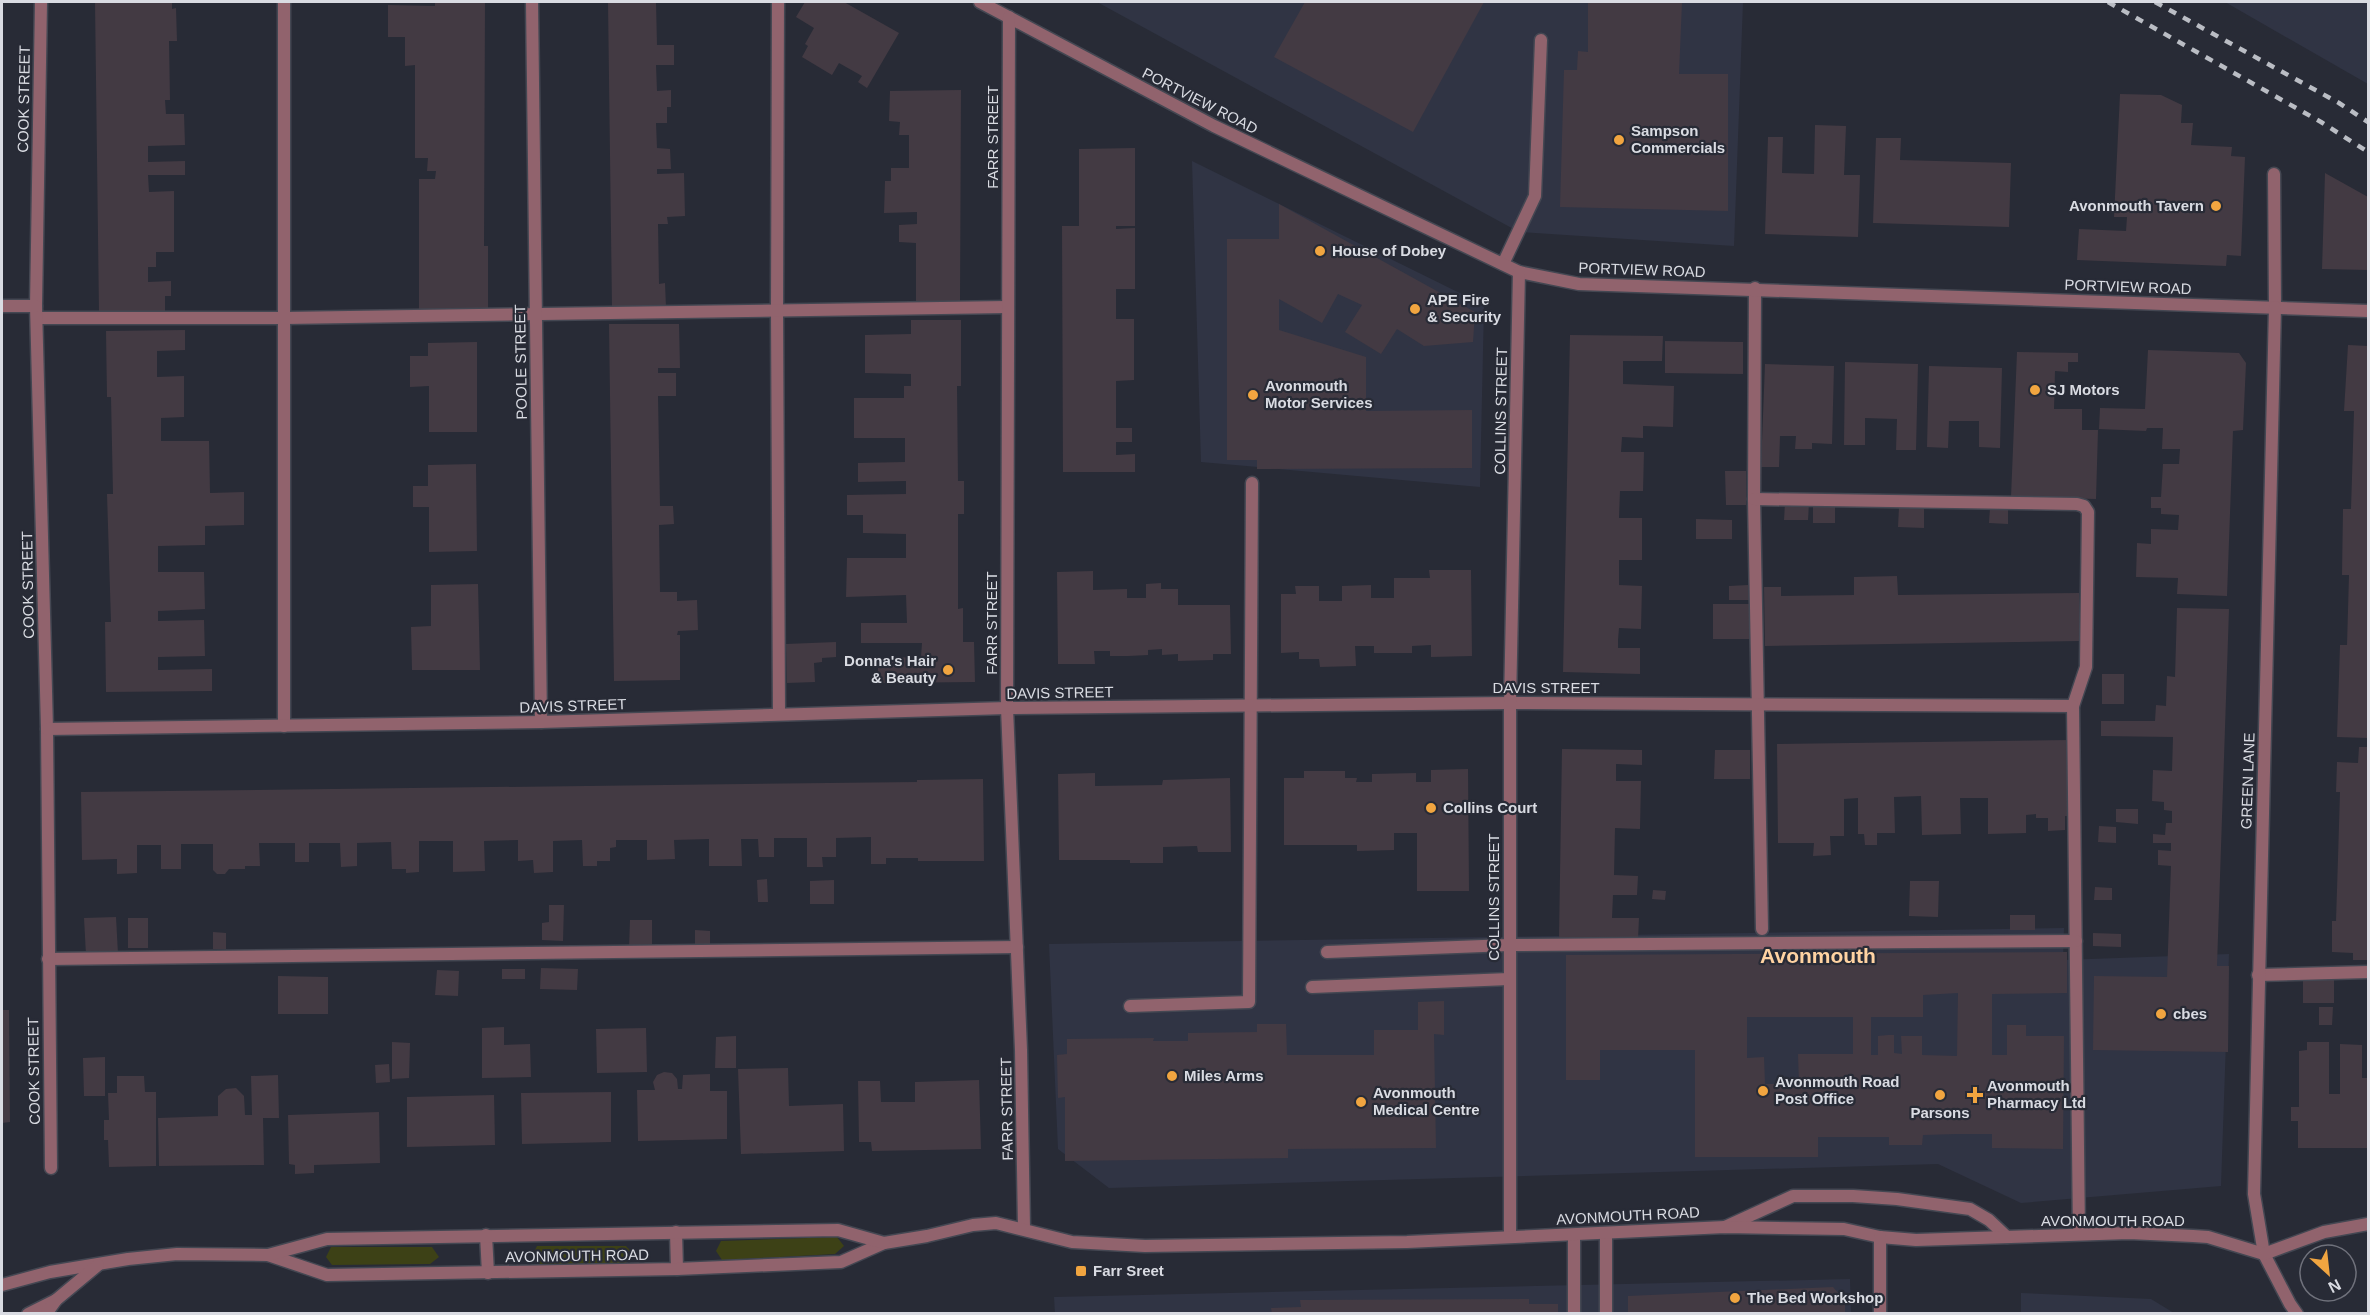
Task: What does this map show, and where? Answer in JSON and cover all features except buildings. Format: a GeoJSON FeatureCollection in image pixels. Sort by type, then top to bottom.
{"type":"FeatureCollection","features":[{"type":"Feature","properties":{"kind":"street","name":"COOK STREET"},"geometry":{"type":"LineString","coordinates":[[41,2],[36,312],[47,729],[51,1168]]}},
{"type":"Feature","properties":{"kind":"street"},"geometry":{"type":"LineString","coordinates":[[284,2],[284,726]]}},
{"type":"Feature","properties":{"kind":"street","name":"POOLE STREET"},"geometry":{"type":"LineString","coordinates":[[532,2],[541,722]]}},
{"type":"Feature","properties":{"kind":"street"},"geometry":{"type":"LineString","coordinates":[[778,2],[779,714]]}},
{"type":"Feature","properties":{"kind":"street","name":"PORTVIEW ROAD"},"geometry":{"type":"LineString","coordinates":[[980,2],[1214,126],[1519,272],[1579,284],[1755,288],[2368,311]]}},
{"type":"Feature","properties":{"kind":"street","name":"FARR STREET"},"geometry":{"type":"LineString","coordinates":[[1009,17],[1007,708],[1017,947],[1023,1228]]}},
{"type":"Feature","properties":{"kind":"street"},"geometry":{"type":"LineString","coordinates":[[1503,264],[1535,196],[1541,40]]}},
{"type":"Feature","properties":{"kind":"street","name":"GREEN LANE"},"geometry":{"type":"LineString","coordinates":[[2274,174],[2275,307],[2254,1194],[2264,1254],[2297,1314]]}},
{"type":"Feature","properties":{"kind":"street","name":"COLLINS STREET"},"geometry":{"type":"LineString","coordinates":[[1510,1236],[1510,703],[1519,272]]}},
{"type":"Feature","properties":{"kind":"street"},"geometry":{"type":"LineString","coordinates":[[1755,288],[1754,499],[1762,929]]}},
{"type":"Feature","properties":{"kind":"street"},"geometry":{"type":"LineString","coordinates":[[2,306],[36,312],[285,318],[1007,308]]}},
{"type":"Feature","properties":{"kind":"street"},"geometry":{"type":"LineString","coordinates":[[1130,1006],[1249,1002],[1252,483]]}},
{"type":"Feature","properties":{"kind":"street"},"geometry":{"type":"LineString","coordinates":[[1754,499],[2084,506],[2088,512],[2086,667],[2073,706],[2079,1234]]}},
{"type":"Feature","properties":{"kind":"street","name":"DAVIS STREET"},"geometry":{"type":"LineString","coordinates":[[47,729],[541,722],[1007,708],[1510,703],[2073,706]]}},
{"type":"Feature","properties":{"kind":"street"},"geometry":{"type":"LineString","coordinates":[[1327,952],[1509,945],[2076,941]]}},
{"type":"Feature","properties":{"kind":"street"},"geometry":{"type":"LineString","coordinates":[[48,958],[1017,947]]}},
{"type":"Feature","properties":{"kind":"street"},"geometry":{"type":"LineString","coordinates":[[2258,975],[2368,972]]}},
{"type":"Feature","properties":{"kind":"street"},"geometry":{"type":"LineString","coordinates":[[1312,987],[1509,979]]}},
{"type":"Feature","properties":{"kind":"street"},"geometry":{"type":"LineString","coordinates":[[1725,1227],[1793,1196],[1853,1196],[1897,1199],[1970,1209],[1989,1220],[2007,1237]]}},
{"type":"Feature","properties":{"kind":"street","name":"AVONMOUTH ROAD"},"geometry":{"type":"LineString","coordinates":[[2,1285],[50,1272],[177,1254],[268,1256],[327,1275],[677,1269],[841,1262],[884,1243],[972,1225],[996,1223],[1072,1242],[1145,1246],[1407,1242],[1725,1227],[1844,1229],[1880,1237],[1916,1240],[2129,1233],[2208,1237],[2264,1254]]}},
{"type":"Feature","properties":{"kind":"street"},"geometry":{"type":"LineString","coordinates":[[2264,1254],[2324,1232],[2368,1224]]}},
{"type":"Feature","properties":{"kind":"street","name":"AVONMOUTH ROAD"},"geometry":{"type":"LineString","coordinates":[[268,1256],[327,1239],[486,1235],[838,1230],[884,1243]]}},
{"type":"Feature","properties":{"kind":"street"},"geometry":{"type":"LineString","coordinates":[[676,1232],[677,1269]]}},
{"type":"Feature","properties":{"kind":"street"},"geometry":{"type":"LineString","coordinates":[[1606,1233],[1606,1314]]}},
{"type":"Feature","properties":{"kind":"street"},"geometry":{"type":"LineString","coordinates":[[486,1235],[488,1273]]}},
{"type":"Feature","properties":{"kind":"street"},"geometry":{"type":"LineString","coordinates":[[1574,1235],[1574,1314]]}},
{"type":"Feature","properties":{"kind":"street"},"geometry":{"type":"LineString","coordinates":[[1880,1237],[1880,1314]]}},
{"type":"Feature","properties":{"kind":"street"},"geometry":{"type":"LineString","coordinates":[[28,1314],[56,1300],[99,1264]]}},
{"type":"Feature","properties":{"kind":"street"},"geometry":{"type":"LineString","coordinates":[[46,1314],[56,1300]]}},
{"type":"Feature","properties":{"kind":"shaded area"},"geometry":{"type":"Polygon","coordinates":[[[1097,2],[1743,2],[1734,246],[1519,232],[1097,2]]]}},
{"type":"Feature","properties":{"kind":"shaded area"},"geometry":{"type":"Polygon","coordinates":[[[2225,2],[2368,2],[2368,84],[2225,2]]]}},
{"type":"Feature","properties":{"kind":"shaded area"},"geometry":{"type":"Polygon","coordinates":[[[1192,161],[1484,305],[1480,487],[1201,462],[1192,161]]]}},
{"type":"Feature","properties":{"kind":"shaded area"},"geometry":{"type":"Polygon","coordinates":[[[2064,928],[2063,960],[2229,954],[2221,1186],[2021,1203],[1938,1164],[1109,1188],[1058,1149],[1049,944],[2064,928]]]}},
{"type":"Feature","properties":{"kind":"shaded area"},"geometry":{"type":"Polygon","coordinates":[[[1850,1279],[1851,1313],[1055,1314],[1054,1297],[1850,1279]]]}},
{"type":"Feature","properties":{"kind":"shaded area"},"geometry":{"type":"Polygon","coordinates":[[[2021,1293],[2151,1299],[2174,1313],[2021,1313],[2021,1293]]]}},
{"type":"Feature","properties":{"kind":"green space"},"geometry":{"type":"Polygon","coordinates":[[[837,1237],[844,1246],[835,1254],[722,1260],[716,1251],[721,1241],[837,1237]]]}},
{"type":"Feature","properties":{"kind":"green space"},"geometry":{"type":"Polygon","coordinates":[[[537,1246],[626,1246],[634,1255],[625,1263],[538,1264],[532,1256],[537,1246]]]}},
{"type":"Feature","properties":{"kind":"green space"},"geometry":{"type":"Polygon","coordinates":[[[331,1247],[432,1247],[439,1257],[430,1264],[332,1265],[326,1257],[331,1247]]]}},
{"type":"Feature","properties":{"kind":"railway"},"geometry":{"type":"LineString","coordinates":[[2108,2],[2321,122],[2368,152]]}},
{"type":"Feature","properties":{"kind":"railway"},"geometry":{"type":"LineString","coordinates":[[2155,2],[2339,103],[2368,122]]}},
{"type":"Feature","properties":{"kind":"place","name":"Sampson Commercials"},"geometry":{"type":"Point","coordinates":[1619,140]}},
{"type":"Feature","properties":{"kind":"place","name":"Avonmouth Tavern"},"geometry":{"type":"Point","coordinates":[2216,206]}},
{"type":"Feature","properties":{"kind":"place","name":"House of Dobey"},"geometry":{"type":"Point","coordinates":[1320,251]}},
{"type":"Feature","properties":{"kind":"place","name":"APE Fire & Security"},"geometry":{"type":"Point","coordinates":[1415,309]}},
{"type":"Feature","properties":{"kind":"place","name":"SJ Motors"},"geometry":{"type":"Point","coordinates":[2035,390]}},
{"type":"Feature","properties":{"kind":"place","name":"Avonmouth Motor Services"},"geometry":{"type":"Point","coordinates":[1253,395]}},
{"type":"Feature","properties":{"kind":"place","name":"Donna's Hair & Beauty"},"geometry":{"type":"Point","coordinates":[948,670]}},
{"type":"Feature","properties":{"kind":"place","name":"Collins Court"},"geometry":{"type":"Point","coordinates":[1431,808]}},
{"type":"Feature","properties":{"kind":"place","name":"cbes"},"geometry":{"type":"Point","coordinates":[2161,1014]}},
{"type":"Feature","properties":{"kind":"place","name":"Miles Arms"},"geometry":{"type":"Point","coordinates":[1172,1076]}},
{"type":"Feature","properties":{"kind":"place","name":"Avonmouth Road Post Office"},"geometry":{"type":"Point","coordinates":[1763,1091]}},
{"type":"Feature","properties":{"kind":"place","name":"Parsons"},"geometry":{"type":"Point","coordinates":[1940,1095]}},
{"type":"Feature","properties":{"kind":"place","name":"Avonmouth Pharmacy Ltd"},"geometry":{"type":"Point","coordinates":[1975,1095]}},
{"type":"Feature","properties":{"kind":"place","name":"Avonmouth Medical Centre"},"geometry":{"type":"Point","coordinates":[1361,1102]}},
{"type":"Feature","properties":{"kind":"place","name":"Farr Sreet"},"geometry":{"type":"Point","coordinates":[1081,1271]}},
{"type":"Feature","properties":{"kind":"place","name":"The Bed Workshop"},"geometry":{"type":"Point","coordinates":[1735,1298]}},
{"type":"Feature","properties":{"kind":"district","name":"Avonmouth"},"geometry":{"type":"Point","coordinates":[1818,956]}}]}
